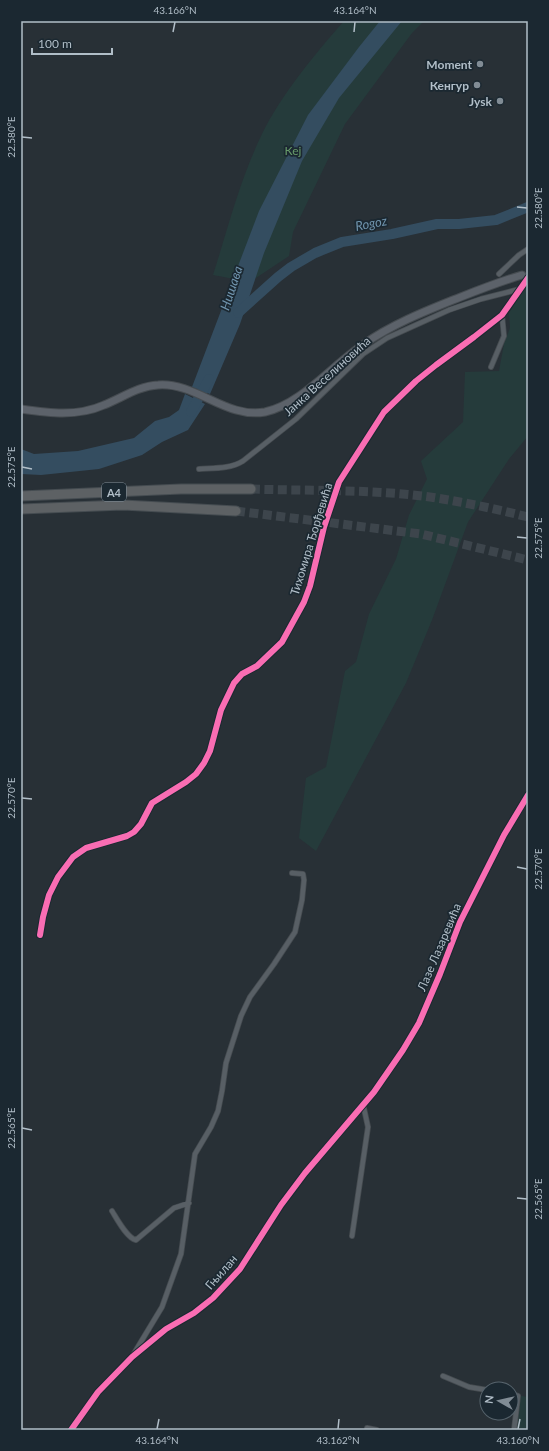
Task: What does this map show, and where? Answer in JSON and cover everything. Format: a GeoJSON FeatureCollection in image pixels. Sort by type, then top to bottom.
{"type":"FeatureCollection","features":[{"type":"Feature","properties":{"kind":"highway","name":"A4"},"geometry":{"type":"LineString","coordinates":[[21,496],[181,489],[251,489]]}},
{"type":"Feature","properties":{"kind":"highway","name":"A4"},"geometry":{"type":"LineString","coordinates":[[21,509],[124,505],[236,511]]}},
{"type":"Feature","properties":{"kind":"main road"},"geometry":{"type":"LineString","coordinates":[[21,409],[51,414],[80,412],[104,406],[130,392],[149,386],[158,385],[172,385],[192,391],[227,408],[241,412],[256,413],[281,407],[306,391],[350,353],[380,334],[412,317],[489,285],[525,277]]}},
{"type":"Feature","properties":{"kind":"street"},"geometry":{"type":"LineString","coordinates":[[499,274],[519,255],[528,249]]}},
{"type":"Feature","properties":{"kind":"street","name":"Тихомира Ђорђевића"},"geometry":{"type":"LineString","coordinates":[[40,935],[49,895],[58,877],[73,857],[86,848],[127,836],[134,832],[141,824],[152,803],[186,782],[196,774],[204,763],[212,744],[221,710],[234,683],[242,674],[257,666],[282,642],[294,622],[310,586],[324,527],[339,482],[384,412],[416,381],[502,315],[520,289],[525,277]]}},
{"type":"Feature","properties":{"kind":"street","name":"Јанка Веселиновића"},"geometry":{"type":"LineString","coordinates":[[199,469],[236,466],[296,419],[363,354],[374,346],[449,310],[481,299],[520,289]]}},
{"type":"Feature","properties":{"kind":"street"},"geometry":{"type":"LineString","coordinates":[[492,367],[504,336],[502,315]]}},
{"type":"Feature","properties":{"kind":"street","name":"Лазе Лазаревића"},"geometry":{"type":"LineString","coordinates":[[363,1104],[374,1092],[403,1050],[419,1023],[466,909],[504,835],[528,795]]}},
{"type":"Feature","properties":{"kind":"street"},"geometry":{"type":"LineString","coordinates":[[132,1357],[162,1307],[181,1254],[195,1154],[211,1127],[218,1111],[226,1063],[241,1016],[250,997],[295,932],[302,900],[304,880],[302,874],[292,873]]}},
{"type":"Feature","properties":{"kind":"street"},"geometry":{"type":"LineString","coordinates":[[352,1236],[368,1128],[363,1104]]}},
{"type":"Feature","properties":{"kind":"street","name":"Гњилан"},"geometry":{"type":"LineString","coordinates":[[70,1430],[98,1392],[132,1357],[166,1329],[194,1313],[213,1298],[240,1269],[281,1205],[305,1173],[363,1104]]}},
{"type":"Feature","properties":{"kind":"street"},"geometry":{"type":"LineString","coordinates":[[112,1211],[132,1239],[136,1240],[174,1208],[188,1203]]}},
{"type":"Feature","properties":{"kind":"street"},"geometry":{"type":"LineString","coordinates":[[443,1376],[469,1387],[479,1389]]}},
{"type":"Feature","properties":{"kind":"street"},"geometry":{"type":"LineString","coordinates":[[367,1428],[377,1430]]}},
{"type":"Feature","properties":{"kind":"green space","name":"Кеј"},"geometry":{"type":"Polygon","coordinates":[[[344,21],[424,21],[412,33],[345,124],[293,232],[289,256],[250,282],[213,275],[247,168],[262,134],[279,105],[310,61],[344,21]]]}},
{"type":"Feature","properties":{"kind":"green space"},"geometry":{"type":"Polygon","coordinates":[[[528,283],[528,436],[509,459],[468,522],[432,620],[406,683],[316,851],[299,838],[306,778],[326,767],[345,671],[356,662],[369,614],[396,559],[409,515],[427,479],[421,461],[463,422],[465,372],[499,371],[504,344],[510,328],[509,313],[528,283]]]}},
{"type":"Feature","properties":{"kind":"green space"},"geometry":{"type":"Polygon","coordinates":[[[519,1396],[528,1397],[528,1430],[512,1430],[513,1421],[519,1421],[519,1396]]]}},
{"type":"Feature","properties":{"kind":"water"},"geometry":{"type":"Polygon","coordinates":[[[380,21],[402,21],[339,98],[302,161],[264,253],[240,324],[210,394],[192,387],[259,211],[308,115],[380,21]]]}},
{"type":"Feature","properties":{"kind":"water"},"geometry":{"type":"Polygon","coordinates":[[[185,394],[205,404],[188,430],[162,442],[142,455],[99,469],[41,475],[21,474],[21,449],[34,454],[78,451],[134,438],[155,421],[169,417],[179,410],[185,394]]]}},
{"type":"Feature","properties":{"kind":"waterway","name":"Rogoz"},"geometry":{"type":"LineString","coordinates":[[238,313],[291,267],[315,253],[342,242],[392,234],[437,224],[459,224],[496,220],[528,207]]}},
{"type":"Feature","properties":{"kind":"waterway","name":"Нишава"},"geometry":{"type":"LineString","coordinates":[[191,412],[209,379]]}},
{"type":"Feature","properties":{"kind":"tunnel"},"geometry":{"type":"LineString","coordinates":[[251,489],[363,491],[408,494],[467,503],[528,517]]}},
{"type":"Feature","properties":{"kind":"tunnel"},"geometry":{"type":"LineString","coordinates":[[236,511],[421,534],[528,560]]}},
{"type":"Feature","properties":{"kind":"cycle path"},"geometry":{"type":"LineString","coordinates":[[40,935],[49,895],[58,877],[73,857],[86,848],[127,836],[134,832],[141,824],[152,803],[186,782],[196,774],[204,763],[210,751],[221,710],[234,683],[242,674],[257,666],[282,642],[304,602],[310,586],[324,527],[339,482],[384,412],[416,381],[502,315],[528,278]]}},
{"type":"Feature","properties":{"kind":"cycle path"},"geometry":{"type":"LineString","coordinates":[[71,1430],[98,1392],[132,1357],[166,1329],[194,1313],[213,1298],[240,1269],[281,1205],[305,1173],[374,1092],[403,1050],[419,1023],[460,922],[504,835],[528,795]]}},
{"type":"Feature","properties":{"kind":"place","name":"Moment"},"geometry":{"type":"Point","coordinates":[480,64]}},
{"type":"Feature","properties":{"kind":"place","name":"Кенгур"},"geometry":{"type":"Point","coordinates":[477,85]}},
{"type":"Feature","properties":{"kind":"place","name":"Jysk"},"geometry":{"type":"Point","coordinates":[500,101]}}]}
